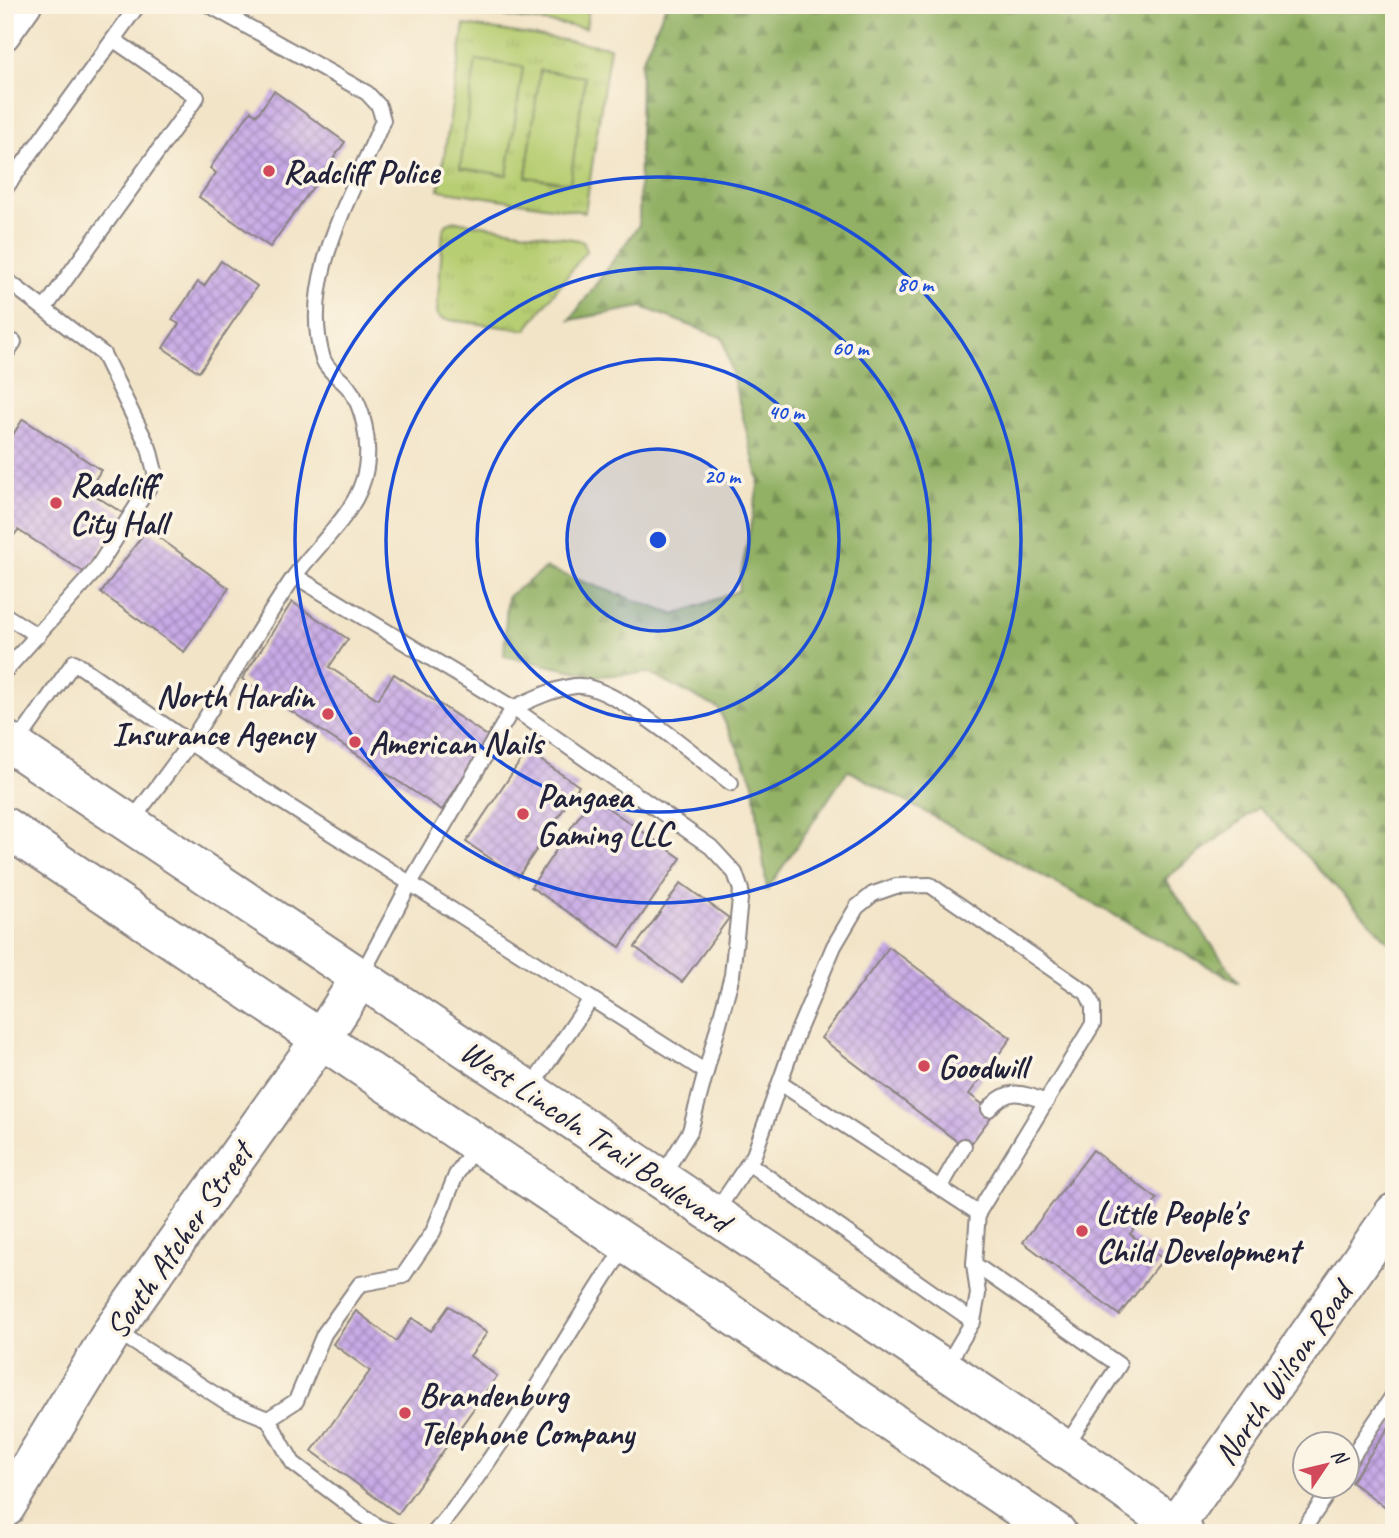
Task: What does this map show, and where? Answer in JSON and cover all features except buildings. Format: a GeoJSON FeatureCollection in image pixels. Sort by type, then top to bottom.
{"type":"FeatureCollection","features":[{"type":"Feature","properties":{"kind":"main road","name":"West Lincoln Trail Boulevard"},"geometry":{"type":"LineString","coordinates":[[10,743],[1064,1448],[1176,1531]]}},
{"type":"Feature","properties":{"kind":"main road"},"geometry":{"type":"LineString","coordinates":[[5,827],[1057,1533]]}},
{"type":"Feature","properties":{"kind":"main road","name":"South Atcher Street"},"geometry":{"type":"LineString","coordinates":[[5,1508],[114,1329],[321,1039],[360,977]]}},
{"type":"Feature","properties":{"kind":"main road","name":"North Wilson Road"},"geometry":{"type":"LineString","coordinates":[[1176,1531],[1394,1213]]}},
{"type":"Feature","properties":{"kind":"street"},"geometry":{"type":"LineString","coordinates":[[5,36],[27,5]]}},
{"type":"Feature","properties":{"kind":"lane"},"geometry":{"type":"LineString","coordinates":[[5,189],[138,5]]}},
{"type":"Feature","properties":{"kind":"lane"},"geometry":{"type":"LineString","coordinates":[[130,823],[190,743],[295,576],[346,513],[359,492],[366,469],[362,417],[350,389],[324,363],[314,323],[320,271],[383,120],[379,106],[368,93],[209,5]]}},
{"type":"Feature","properties":{"kind":"lane"},"geometry":{"type":"LineString","coordinates":[[45,308],[197,97],[114,40]]}},
{"type":"Feature","properties":{"kind":"lane"},"geometry":{"type":"LineString","coordinates":[[5,279],[103,354],[149,448],[156,476],[95,571],[5,671]]}},
{"type":"Feature","properties":{"kind":"lane"},"geometry":{"type":"LineString","coordinates":[[5,355],[14,342]]}},
{"type":"Feature","properties":{"kind":"lane"},"geometry":{"type":"LineString","coordinates":[[295,576],[513,708],[711,847],[735,873],[741,890],[732,975],[690,1131],[661,1178]]}},
{"type":"Feature","properties":{"kind":"lane"},"geometry":{"type":"LineString","coordinates":[[5,615],[38,636]]}},
{"type":"Feature","properties":{"kind":"lane"},"geometry":{"type":"LineString","coordinates":[[10,743],[74,662],[190,743],[706,1072]]}},
{"type":"Feature","properties":{"kind":"lane"},"geometry":{"type":"LineString","coordinates":[[360,977],[409,885],[513,708],[546,693],[578,685],[597,690],[620,699],[731,783]]}},
{"type":"Feature","properties":{"kind":"lane"},"geometry":{"type":"LineString","coordinates":[[714,1214],[748,1163],[798,1031],[834,946],[857,907],[873,894],[896,886],[930,885],[1087,993],[1093,1006],[1093,1024],[978,1213],[974,1264],[978,1294],[973,1321],[945,1369]]}},
{"type":"Feature","properties":{"kind":"lane"},"geometry":{"type":"LineString","coordinates":[[529,1090],[591,999]]}},
{"type":"Feature","properties":{"kind":"lane"},"geometry":{"type":"LineString","coordinates":[[780,1083],[978,1213]]}},
{"type":"Feature","properties":{"kind":"lane"},"geometry":{"type":"LineString","coordinates":[[989,1110],[1000,1096],[1013,1093],[1046,1102]]}},
{"type":"Feature","properties":{"kind":"lane"},"geometry":{"type":"LineString","coordinates":[[268,1419],[296,1401],[324,1334],[360,1284],[403,1276],[433,1232],[456,1175],[477,1143]]}},
{"type":"Feature","properties":{"kind":"lane"},"geometry":{"type":"LineString","coordinates":[[940,1188],[964,1146]]}},
{"type":"Feature","properties":{"kind":"lane"},"geometry":{"type":"LineString","coordinates":[[748,1163],[973,1321]]}},
{"type":"Feature","properties":{"kind":"lane"},"geometry":{"type":"LineString","coordinates":[[434,1533],[466,1494],[541,1385],[595,1291],[627,1244]]}},
{"type":"Feature","properties":{"kind":"lane"},"geometry":{"type":"LineString","coordinates":[[974,1264],[1119,1365],[1064,1448]]}},
{"type":"Feature","properties":{"kind":"lane"},"geometry":{"type":"LineString","coordinates":[[114,1329],[228,1403],[268,1419],[293,1463],[378,1527],[396,1533]]}},
{"type":"Feature","properties":{"kind":"lane"},"geometry":{"type":"LineString","coordinates":[[1360,1444],[1394,1394]]}},
{"type":"Feature","properties":{"kind":"lane"},"geometry":{"type":"LineString","coordinates":[[1301,1533],[1323,1500]]}},
{"type":"Feature","properties":{"kind":"green space"},"geometry":{"type":"Polygon","coordinates":[[[483,5],[589,5],[586,28],[482,13],[483,5]]]}},
{"type":"Feature","properties":{"kind":"green space"},"geometry":{"type":"Polygon","coordinates":[[[666,5],[1394,5],[1394,947],[1259,807],[1165,879],[1239,983],[848,770],[767,890],[753,780],[718,708],[648,673],[597,676],[504,656],[507,597],[546,568],[675,615],[738,591],[759,481],[723,338],[642,307],[570,320],[639,225],[641,63],[666,5]]]}},
{"type":"Feature","properties":{"kind":"green space"},"geometry":{"type":"Polygon","coordinates":[[[464,25],[610,47],[585,212],[439,190],[464,25]]]}},
{"type":"Feature","properties":{"kind":"green space"},"geometry":{"type":"Polygon","coordinates":[[[476,60],[523,67],[507,175],[460,168],[476,60]]]}},
{"type":"Feature","properties":{"kind":"green space"},"geometry":{"type":"Polygon","coordinates":[[[540,70],[585,77],[570,183],[526,177],[540,70]]]}},
{"type":"Feature","properties":{"kind":"green space"},"geometry":{"type":"Polygon","coordinates":[[[455,221],[579,240],[584,243],[586,251],[526,330],[442,319],[437,314],[443,230],[447,224],[455,221]]]}},
{"type":"Feature","properties":{"kind":"place","name":"Radcliff Police"},"geometry":{"type":"Point","coordinates":[269,171]}},
{"type":"Feature","properties":{"kind":"place","name":"Radcliff City Hall"},"geometry":{"type":"Point","coordinates":[56,503]}},
{"type":"Feature","properties":{"kind":"place","name":"North Hardin Insurance Agency"},"geometry":{"type":"Point","coordinates":[328,714]}},
{"type":"Feature","properties":{"kind":"place","name":"American Nails"},"geometry":{"type":"Point","coordinates":[355,742]}},
{"type":"Feature","properties":{"kind":"place","name":"Pangaea Gaming LLC"},"geometry":{"type":"Point","coordinates":[523,814]}},
{"type":"Feature","properties":{"kind":"place","name":"Goodwill"},"geometry":{"type":"Point","coordinates":[924,1066]}},
{"type":"Feature","properties":{"kind":"place","name":"Little People's Child Development"},"geometry":{"type":"Point","coordinates":[1082,1231]}},
{"type":"Feature","properties":{"kind":"place","name":"Brandenburg Telephone Company"},"geometry":{"type":"Point","coordinates":[405,1413]}}]}
